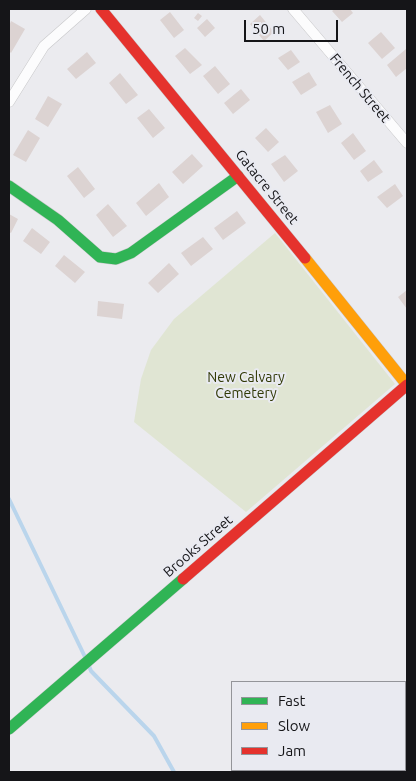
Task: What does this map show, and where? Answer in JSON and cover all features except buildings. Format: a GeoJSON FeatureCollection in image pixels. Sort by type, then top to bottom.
{"type":"FeatureCollection","features":[{"type":"Feature","properties":{"kind":"street"},"geometry":{"type":"LineString","coordinates":[[9,102],[44,46],[86,9]]}},
{"type":"Feature","properties":{"kind":"street","name":"Gatacre Street"},"geometry":{"type":"LineString","coordinates":[[101,9],[407,385]]}},
{"type":"Feature","properties":{"kind":"street","name":"French Street"},"geometry":{"type":"LineString","coordinates":[[293,9],[407,144]]}},
{"type":"Feature","properties":{"kind":"street"},"geometry":{"type":"LineString","coordinates":[[9,186],[58,220],[100,257],[116,260],[132,253],[238,176]]}},
{"type":"Feature","properties":{"kind":"street","name":"Brooks Street"},"geometry":{"type":"LineString","coordinates":[[9,729],[407,385]]}},
{"type":"Feature","properties":{"kind":"green space","name":"New Calvary Cemetery"},"geometry":{"type":"Polygon","coordinates":[[[275,233],[395,384],[246,512],[134,422],[141,379],[151,350],[174,319],[275,233]]]}},
{"type":"Feature","properties":{"kind":"waterway"},"geometry":{"type":"LineString","coordinates":[[9,499],[86,659]]}},
{"type":"Feature","properties":{"kind":"waterway"},"geometry":{"type":"LineString","coordinates":[[89,666],[91,671],[154,736],[174,772]]}},
{"type":"Feature","properties":{"kind":"traffic: fast"},"geometry":{"type":"LineString","coordinates":[[9,186],[58,220],[100,257],[116,259],[131,253],[238,176]]}},
{"type":"Feature","properties":{"kind":"traffic: fast"},"geometry":{"type":"LineString","coordinates":[[9,729],[183,579]]}},
{"type":"Feature","properties":{"kind":"traffic: slow"},"geometry":{"type":"LineString","coordinates":[[305,258],[407,385]]}},
{"type":"Feature","properties":{"kind":"traffic: jam"},"geometry":{"type":"LineString","coordinates":[[101,9],[305,258]]}},
{"type":"Feature","properties":{"kind":"traffic: jam"},"geometry":{"type":"LineString","coordinates":[[183,579],[407,385]]}}]}
